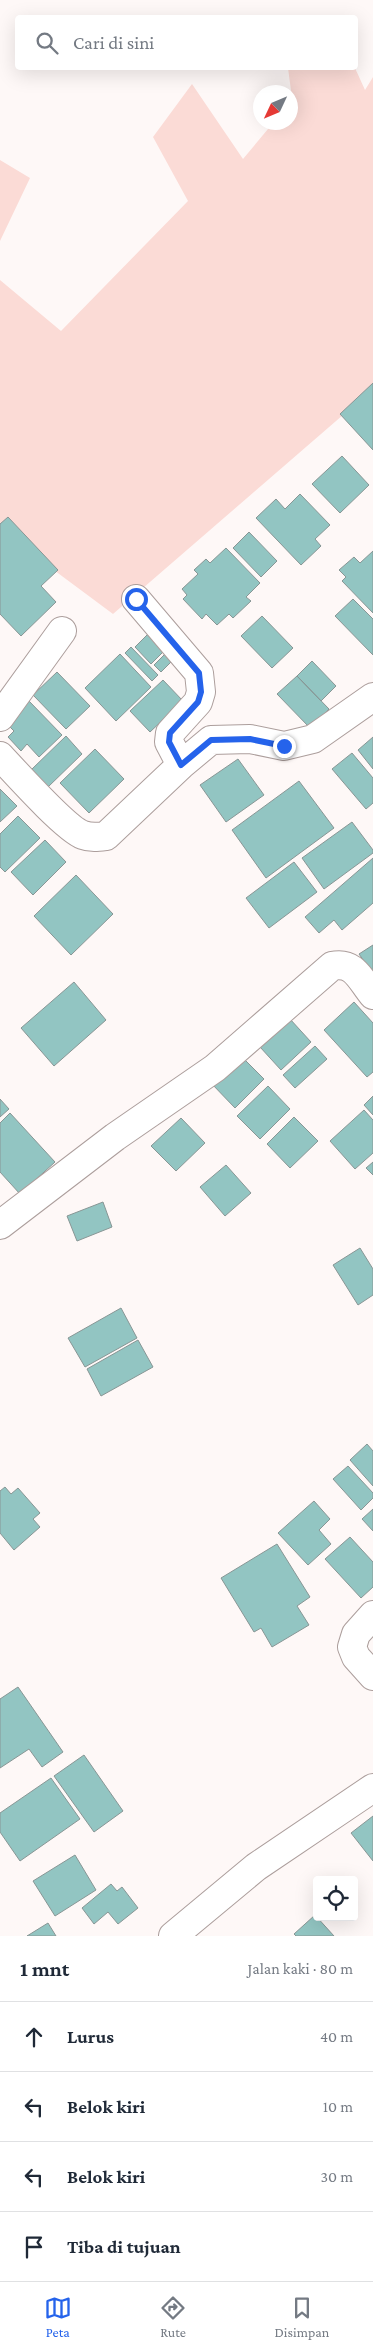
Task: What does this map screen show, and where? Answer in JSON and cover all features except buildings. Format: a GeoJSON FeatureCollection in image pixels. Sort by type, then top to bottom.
{"type":"FeatureCollection","features":[{"type":"Feature","properties":{"kind":"street"},"geometry":{"type":"LineString","coordinates":[[136,599],[199,673],[201,692],[198,702],[170,733],[169,742],[181,765]]}},
{"type":"Feature","properties":{"kind":"street"},"geometry":{"type":"LineString","coordinates":[[0,717],[62,631]]}},
{"type":"Feature","properties":{"kind":"street"},"geometry":{"type":"LineString","coordinates":[[0,756],[60,817],[81,835],[106,836],[181,765],[211,740],[250,739],[284,746],[313,739],[373,697]]}},
{"type":"Feature","properties":{"kind":"street"},"geometry":{"type":"LineString","coordinates":[[0,1225],[115,1137],[215,1068],[332,966],[342,964],[349,966],[373,994]]}},
{"type":"Feature","properties":{"kind":"street"},"geometry":{"type":"LineString","coordinates":[[373,1615],[356,1634],[352,1647],[356,1657],[373,1676]]}},
{"type":"Feature","properties":{"kind":"street"},"geometry":{"type":"LineString","coordinates":[[173,1936],[256,1867],[373,1788]]}},
{"type":"Feature","properties":{"kind":"shaded area"},"geometry":{"type":"Polygon","coordinates":[[[288,70],[356,70],[365,90],[373,77],[373,389],[113,614],[0,530],[0,280],[61,331],[188,201],[153,137],[192,84],[243,159],[267,130],[298,130],[298,85],[290,85],[288,70]]]}},
{"type":"Feature","properties":{"kind":"shaded area"},"geometry":{"type":"Polygon","coordinates":[[[0,160],[30,178],[0,241],[0,160]]]}},
{"type":"Feature","properties":{"kind":"route"},"geometry":{"type":"LineString","coordinates":[[136,599],[199,673],[201,692],[198,702],[170,733],[169,742],[181,765],[211,740],[250,739],[284,746]]}}]}
